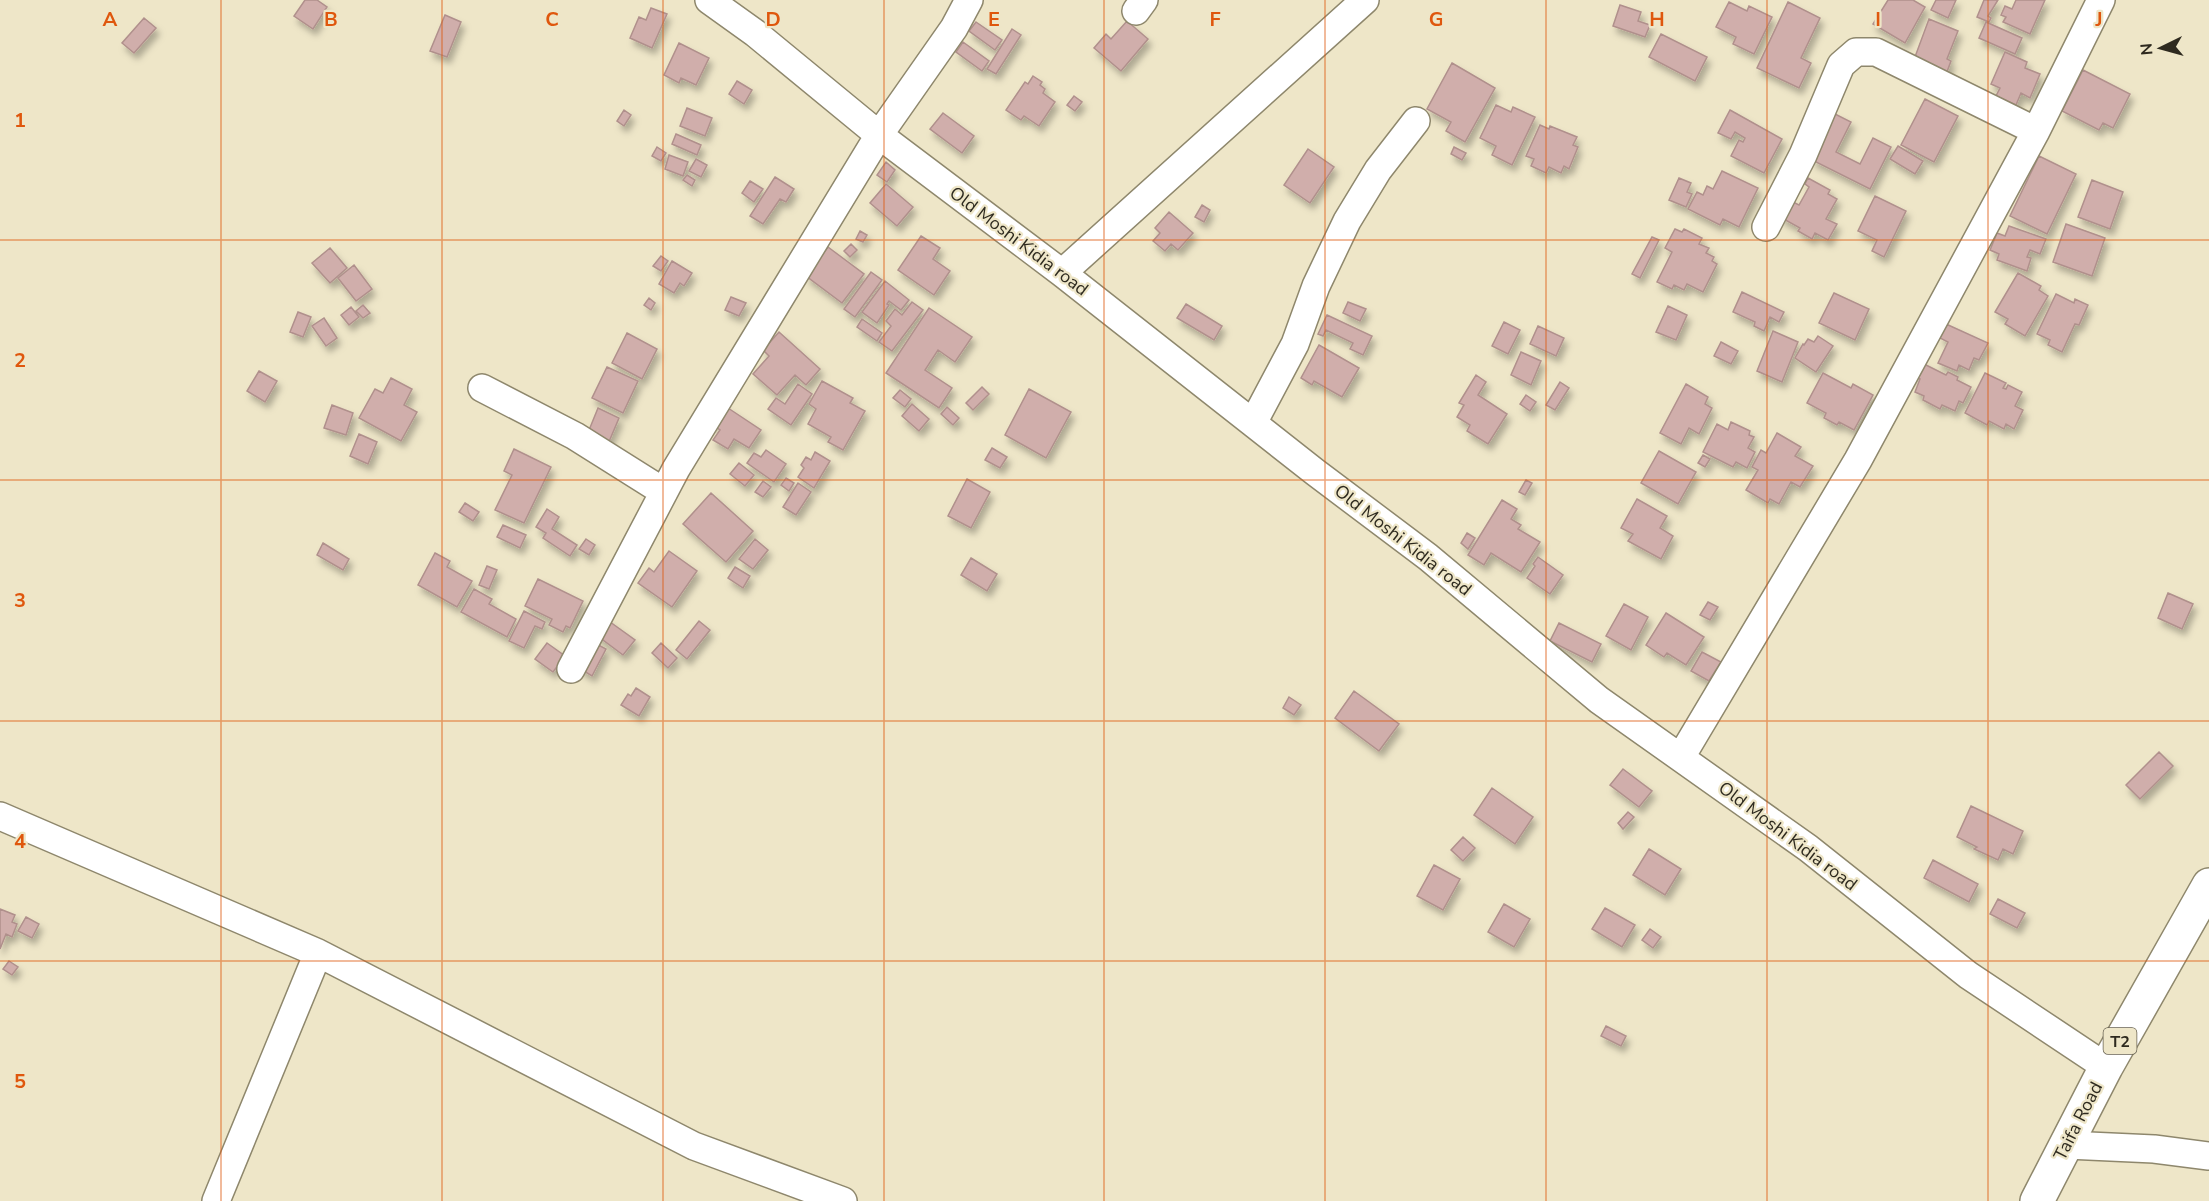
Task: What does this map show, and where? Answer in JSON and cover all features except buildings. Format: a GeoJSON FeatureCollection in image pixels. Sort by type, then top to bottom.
{"type":"FeatureCollection","features":[{"type":"Feature","properties":{"kind":"highway","name":"Taifa Road"},"geometry":{"type":"LineString","coordinates":[[2037,1201],[2106,1067],[2209,885]]}},
{"type":"Feature","properties":{"kind":"street","name":"Old Moshi Kidia road"},"geometry":{"type":"LineString","coordinates":[[709,0],[755,33],[879,135],[1062,273],[1428,557],[1599,700],[1808,848],[1968,975],[2106,1067]]}},
{"type":"Feature","properties":{"kind":"street"},"geometry":{"type":"LineString","coordinates":[[571,669],[664,492],[879,135],[954,28],[969,0]]}},
{"type":"Feature","properties":{"kind":"street"},"geometry":{"type":"LineString","coordinates":[[1062,273],[1365,0]]}},
{"type":"Feature","properties":{"kind":"street"},"geometry":{"type":"LineString","coordinates":[[1681,757],[1858,460],[2036,131],[2101,0]]}},
{"type":"Feature","properties":{"kind":"street"},"geometry":{"type":"LineString","coordinates":[[1766,227],[1803,155],[1841,65],[1856,52],[1876,52],[2036,131]]}},
{"type":"Feature","properties":{"kind":"street"},"geometry":{"type":"LineString","coordinates":[[1253,423],[1295,344],[1316,286],[1347,221],[1378,170],[1416,121]]}},
{"type":"Feature","properties":{"kind":"street"},"geometry":{"type":"LineString","coordinates":[[482,388],[575,436],[664,492]]}},
{"type":"Feature","properties":{"kind":"street"},"geometry":{"type":"LineString","coordinates":[[0,816],[318,953],[694,1146],[843,1201]]}},
{"type":"Feature","properties":{"kind":"street"},"geometry":{"type":"LineString","coordinates":[[216,1201],[318,953]]}},
{"type":"Feature","properties":{"kind":"street"},"geometry":{"type":"LineString","coordinates":[[2067,1145],[2154,1149],[2209,1156]]}}]}
